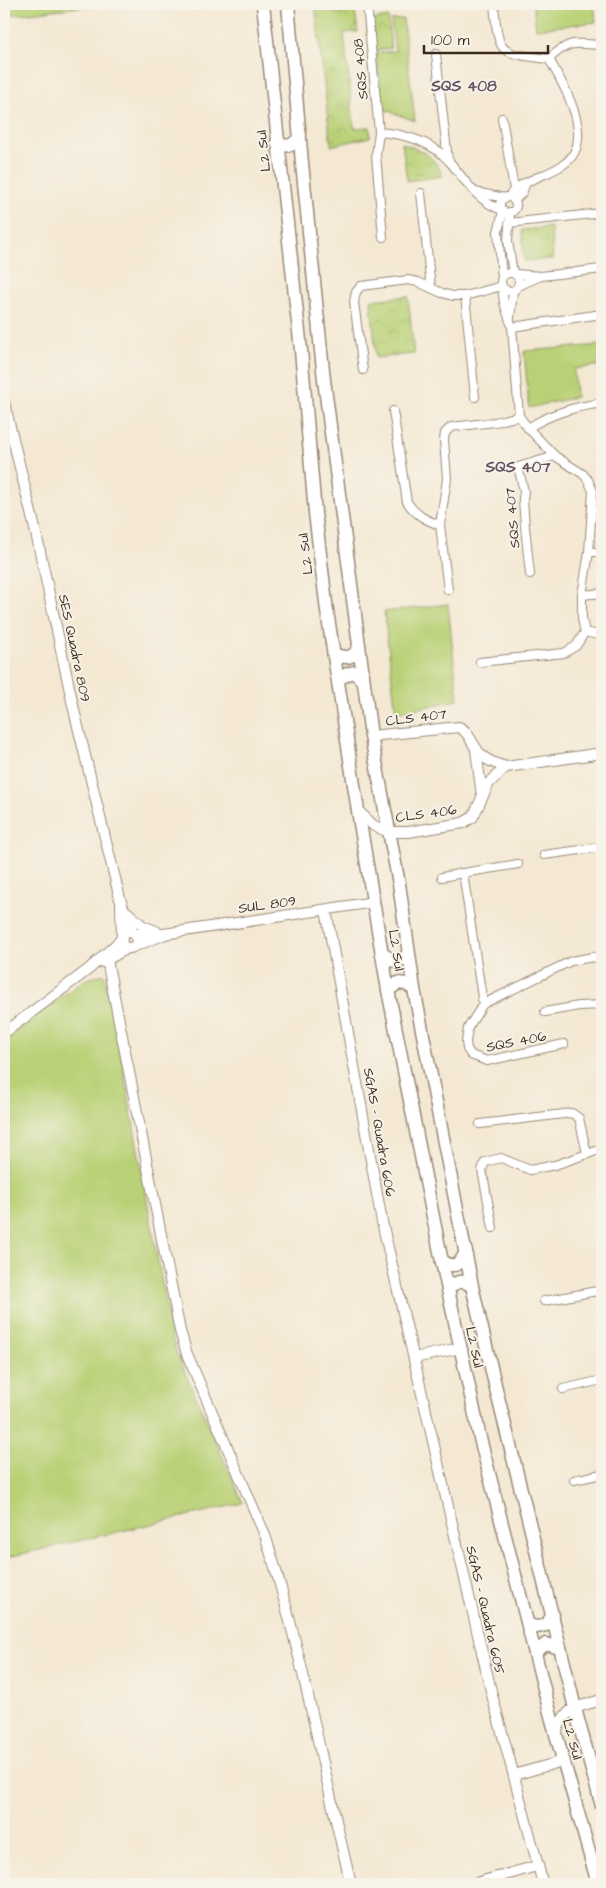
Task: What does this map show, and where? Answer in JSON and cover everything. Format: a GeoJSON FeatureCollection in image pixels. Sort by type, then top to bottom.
{"type":"FeatureCollection","features":[{"type":"Feature","properties":{"kind":"main road","name":"L2 Sul"},"geometry":{"type":"LineString","coordinates":[[263,4],[301,358],[315,513],[358,811],[388,990],[442,1262],[482,1446],[563,1761],[598,1874],[598,1884]]}},
{"type":"Feature","properties":{"kind":"main road","name":"L2 Sul"},"geometry":{"type":"LineString","coordinates":[[288,4],[324,380],[371,736],[399,884],[414,989],[472,1286],[560,1648],[602,1803]]}},
{"type":"Feature","properties":{"kind":"main road"},"geometry":{"type":"LineString","coordinates":[[277,142],[283,146],[290,146],[296,142],[300,135]]}},
{"type":"Feature","properties":{"kind":"main road"},"geometry":{"type":"LineString","coordinates":[[279,166],[286,161],[302,163]]}},
{"type":"Feature","properties":{"kind":"main road"},"geometry":{"type":"LineString","coordinates":[[301,358],[312,361],[322,355]]}},
{"type":"Feature","properties":{"kind":"main road"},"geometry":{"type":"LineString","coordinates":[[303,383],[313,376],[324,380]]}},
{"type":"Feature","properties":{"kind":"main road"},"geometry":{"type":"LineString","coordinates":[[334,654],[350,658],[359,646]]}},
{"type":"Feature","properties":{"kind":"main road"},"geometry":{"type":"LineString","coordinates":[[339,680],[347,674],[354,672],[363,681]]}},
{"type":"Feature","properties":{"kind":"main road"},"geometry":{"type":"LineString","coordinates":[[382,954],[394,961],[403,959],[408,954]]}},
{"type":"Feature","properties":{"kind":"main road"},"geometry":{"type":"LineString","coordinates":[[388,990],[398,983],[406,984],[414,989]]}},
{"type":"Feature","properties":{"kind":"main road"},"geometry":{"type":"LineString","coordinates":[[442,1262],[449,1266],[456,1266],[462,1262],[466,1251]]}},
{"type":"Feature","properties":{"kind":"main road"},"geometry":{"type":"LineString","coordinates":[[448,1290],[459,1281],[472,1286]]}},
{"type":"Feature","properties":{"kind":"main road"},"geometry":{"type":"LineString","coordinates":[[529,1625],[537,1627],[546,1625],[553,1615]]}},
{"type":"Feature","properties":{"kind":"main road"},"geometry":{"type":"LineString","coordinates":[[534,1652],[546,1644],[560,1648]]}},
{"type":"Feature","properties":{"kind":"street","name":"SQS 408"},"geometry":{"type":"LineString","coordinates":[[367,4],[379,132],[376,155],[383,237]]}},
{"type":"Feature","properties":{"kind":"street"},"geometry":{"type":"LineString","coordinates":[[494,4],[498,37],[505,51],[510,54],[549,59],[564,46],[570,44],[602,45]]}},
{"type":"Feature","properties":{"kind":"street"},"geometry":{"type":"LineString","coordinates":[[436,54],[448,160]]}},
{"type":"Feature","properties":{"kind":"street"},"geometry":{"type":"LineString","coordinates":[[514,189],[565,164],[574,153],[578,142],[577,119],[565,89],[549,59]]}},
{"type":"Feature","properties":{"kind":"street"},"geometry":{"type":"LineString","coordinates":[[379,132],[411,137],[433,149],[448,160],[464,182],[487,204],[505,211],[514,208],[510,199],[514,189],[502,118]]}},
{"type":"Feature","properties":{"kind":"street"},"geometry":{"type":"LineString","coordinates":[[480,662],[564,653],[576,646],[585,632],[582,619],[582,595],[589,552],[593,498],[591,485],[583,474],[555,456],[519,416],[511,324],[516,289],[520,280],[515,273],[508,245],[509,223],[500,202],[522,194],[526,183]]}},
{"type":"Feature","properties":{"kind":"street"},"geometry":{"type":"LineString","coordinates":[[475,192],[510,199]]}},
{"type":"Feature","properties":{"kind":"street"},"geometry":{"type":"LineString","coordinates":[[420,193],[431,288]]}},
{"type":"Feature","properties":{"kind":"street"},"geometry":{"type":"LineString","coordinates":[[505,211],[498,226],[499,245],[504,303],[511,324]]}},
{"type":"Feature","properties":{"kind":"street"},"geometry":{"type":"LineString","coordinates":[[509,223],[602,213]]}},
{"type":"Feature","properties":{"kind":"street"},"geometry":{"type":"LineString","coordinates":[[499,245],[508,245]]}},
{"type":"Feature","properties":{"kind":"street"},"geometry":{"type":"LineString","coordinates":[[502,277],[507,272],[541,276],[602,269]]}},
{"type":"Feature","properties":{"kind":"street"},"geometry":{"type":"LineString","coordinates":[[502,286],[507,290],[516,289],[541,276]]}},
{"type":"Feature","properties":{"kind":"street"},"geometry":{"type":"LineString","coordinates":[[363,370],[354,302],[358,288],[361,286],[408,280],[418,282],[442,294],[453,296],[465,296],[502,286]]}},
{"type":"Feature","properties":{"kind":"street"},"geometry":{"type":"LineString","coordinates":[[465,296],[476,397]]}},
{"type":"Feature","properties":{"kind":"street"},"geometry":{"type":"LineString","coordinates":[[511,324],[602,314]]}},
{"type":"Feature","properties":{"kind":"street","name":"SES Quadra 809"},"geometry":{"type":"LineString","coordinates":[[4,402],[36,533],[74,710],[120,898],[122,938]]}},
{"type":"Feature","properties":{"kind":"street"},"geometry":{"type":"LineString","coordinates":[[528,428],[544,418],[566,410],[602,403]]}},
{"type":"Feature","properties":{"kind":"street"},"geometry":{"type":"LineString","coordinates":[[393,411],[407,502],[421,518],[440,525]]}},
{"type":"Feature","properties":{"kind":"street"},"geometry":{"type":"LineString","coordinates":[[448,590],[440,525],[447,479],[444,440],[447,430],[451,427],[494,422],[519,416]]}},
{"type":"Feature","properties":{"kind":"street","name":"SQS 407"},"geometry":{"type":"LineString","coordinates":[[530,574],[525,527],[524,491],[518,467],[555,456]]}},
{"type":"Feature","properties":{"kind":"street"},"geometry":{"type":"LineString","coordinates":[[589,552],[602,552]]}},
{"type":"Feature","properties":{"kind":"street"},"geometry":{"type":"LineString","coordinates":[[582,595],[602,593]]}},
{"type":"Feature","properties":{"kind":"street"},"geometry":{"type":"LineString","coordinates":[[585,632],[602,636]]}},
{"type":"Feature","properties":{"kind":"street","name":"CLS 407"},"geometry":{"type":"LineString","coordinates":[[371,736],[458,727],[467,732],[476,750],[488,761],[506,767]]}},
{"type":"Feature","properties":{"kind":"street"},"geometry":{"type":"LineString","coordinates":[[476,750],[482,797]]}},
{"type":"Feature","properties":{"kind":"street"},"geometry":{"type":"LineString","coordinates":[[506,767],[602,753]]}},
{"type":"Feature","properties":{"kind":"street","name":"CLS 406"},"geometry":{"type":"LineString","coordinates":[[358,811],[374,826],[389,832],[408,832],[469,821],[476,815],[482,797],[493,777],[506,767]]}},
{"type":"Feature","properties":{"kind":"street"},"geometry":{"type":"LineString","coordinates":[[544,855],[602,847]]}},
{"type":"Feature","properties":{"kind":"street"},"geometry":{"type":"LineString","coordinates":[[442,877],[518,864]]}},
{"type":"Feature","properties":{"kind":"street"},"geometry":{"type":"LineString","coordinates":[[463,873],[483,1004],[571,961],[602,955]]}},
{"type":"Feature","properties":{"kind":"street","name":"SES Quadra 809"},"geometry":{"type":"LineString","coordinates":[[120,898],[134,934]]}},
{"type":"Feature","properties":{"kind":"street","name":"SUL 809"},"geometry":{"type":"LineString","coordinates":[[134,934],[164,934],[374,902]]}},
{"type":"Feature","properties":{"kind":"street","name":"SGAS - Quadra 606"},"geometry":{"type":"LineString","coordinates":[[326,910],[382,1222],[414,1358]]}},
{"type":"Feature","properties":{"kind":"street"},"geometry":{"type":"LineString","coordinates":[[126,911],[143,926],[164,934]]}},
{"type":"Feature","properties":{"kind":"street"},"geometry":{"type":"LineString","coordinates":[[126,933],[134,934],[137,939],[131,947],[122,944],[122,938],[126,933]]}},
{"type":"Feature","properties":{"kind":"street","name":"SUL 809"},"geometry":{"type":"LineString","coordinates":[[4,1033],[106,957],[164,934]]}},
{"type":"Feature","properties":{"kind":"street","name":"SUL 809"},"geometry":{"type":"LineString","coordinates":[[106,957],[122,938]]}},
{"type":"Feature","properties":{"kind":"street"},"geometry":{"type":"LineString","coordinates":[[106,957],[180,1331],[187,1354],[265,1536],[289,1617],[351,1884]]}},
{"type":"Feature","properties":{"kind":"street"},"geometry":{"type":"LineString","coordinates":[[594,957],[602,961]]}},
{"type":"Feature","properties":{"kind":"street","name":"SQS 406"},"geometry":{"type":"LineString","coordinates":[[483,1004],[468,1028],[467,1049],[474,1057],[487,1061],[564,1044]]}},
{"type":"Feature","properties":{"kind":"street","name":"SQS 406"},"geometry":{"type":"LineString","coordinates":[[545,1012],[578,1006],[602,1005]]}},
{"type":"Feature","properties":{"kind":"street"},"geometry":{"type":"LineString","coordinates":[[480,1124],[572,1113],[579,1118],[587,1154]]}},
{"type":"Feature","properties":{"kind":"street"},"geometry":{"type":"LineString","coordinates":[[493,1228],[482,1170],[485,1162],[502,1158],[530,1170],[555,1165],[602,1149]]}},
{"type":"Feature","properties":{"kind":"street"},"geometry":{"type":"LineString","coordinates":[[544,1301],[602,1290]]}},
{"type":"Feature","properties":{"kind":"street"},"geometry":{"type":"LineString","coordinates":[[414,1358],[460,1348]]}},
{"type":"Feature","properties":{"kind":"street","name":"SGAS - Quadra 605"},"geometry":{"type":"LineString","coordinates":[[414,1358],[492,1695],[543,1884]]}},
{"type":"Feature","properties":{"kind":"street"},"geometry":{"type":"LineString","coordinates":[[563,1389],[602,1380]]}},
{"type":"Feature","properties":{"kind":"street"},"geometry":{"type":"LineString","coordinates":[[574,1480],[602,1474]]}},
{"type":"Feature","properties":{"kind":"street"},"geometry":{"type":"LineString","coordinates":[[602,1520],[602,1532]]}},
{"type":"Feature","properties":{"kind":"street"},"geometry":{"type":"LineString","coordinates":[[556,1735],[562,1718],[576,1707],[602,1700]]}},
{"type":"Feature","properties":{"kind":"street"},"geometry":{"type":"LineString","coordinates":[[514,1775],[563,1761]]}},
{"type":"Feature","properties":{"kind":"street"},"geometry":{"type":"LineString","coordinates":[[472,1884],[537,1866]]}},
{"type":"Feature","properties":{"kind":"green space"},"geometry":{"type":"Polygon","coordinates":[[[4,4],[106,4],[4,16],[4,4]]]}},
{"type":"Feature","properties":{"kind":"green space"},"geometry":{"type":"Polygon","coordinates":[[[315,4],[333,4],[334,14],[355,11],[358,32],[344,33],[354,128],[370,127],[370,137],[331,146],[315,4]]]}},
{"type":"Feature","properties":{"kind":"green space"},"geometry":{"type":"Polygon","coordinates":[[[533,4],[594,4],[596,22],[536,29],[533,4]]]}},
{"type":"Feature","properties":{"kind":"green space"},"geometry":{"type":"Polygon","coordinates":[[[388,17],[391,48],[376,51],[372,20],[388,17]]]}},
{"type":"Feature","properties":{"kind":"green space"},"geometry":{"type":"Polygon","coordinates":[[[403,19],[415,121],[383,109],[376,53],[395,51],[391,20],[403,19]]]}},
{"type":"Feature","properties":{"kind":"green space"},"geometry":{"type":"Polygon","coordinates":[[[402,143],[421,151],[431,158],[442,176],[407,181],[402,143]]]}},
{"type":"Feature","properties":{"kind":"green space"},"geometry":{"type":"Polygon","coordinates":[[[551,227],[553,259],[524,261],[522,230],[551,227]]]}},
{"type":"Feature","properties":{"kind":"green space"},"geometry":{"type":"Polygon","coordinates":[[[408,296],[414,354],[376,358],[371,300],[408,296]]]}},
{"type":"Feature","properties":{"kind":"green space"},"geometry":{"type":"Polygon","coordinates":[[[602,345],[602,365],[574,369],[576,397],[529,408],[524,351],[602,345]]]}},
{"type":"Feature","properties":{"kind":"green space"},"geometry":{"type":"Polygon","coordinates":[[[448,604],[458,700],[396,713],[384,612],[448,604]]]}},
{"type":"Feature","properties":{"kind":"green space"},"geometry":{"type":"Polygon","coordinates":[[[104,974],[120,1050],[172,1338],[177,1354],[243,1503],[4,1558],[4,1039],[86,979],[104,974]]]}},
{"type":"Feature","properties":{"kind":"district","name":"SQS 408"},"geometry":{"type":"Point","coordinates":[464,86]}},
{"type":"Feature","properties":{"kind":"district","name":"SQS 407"},"geometry":{"type":"Point","coordinates":[518,467]}}]}
